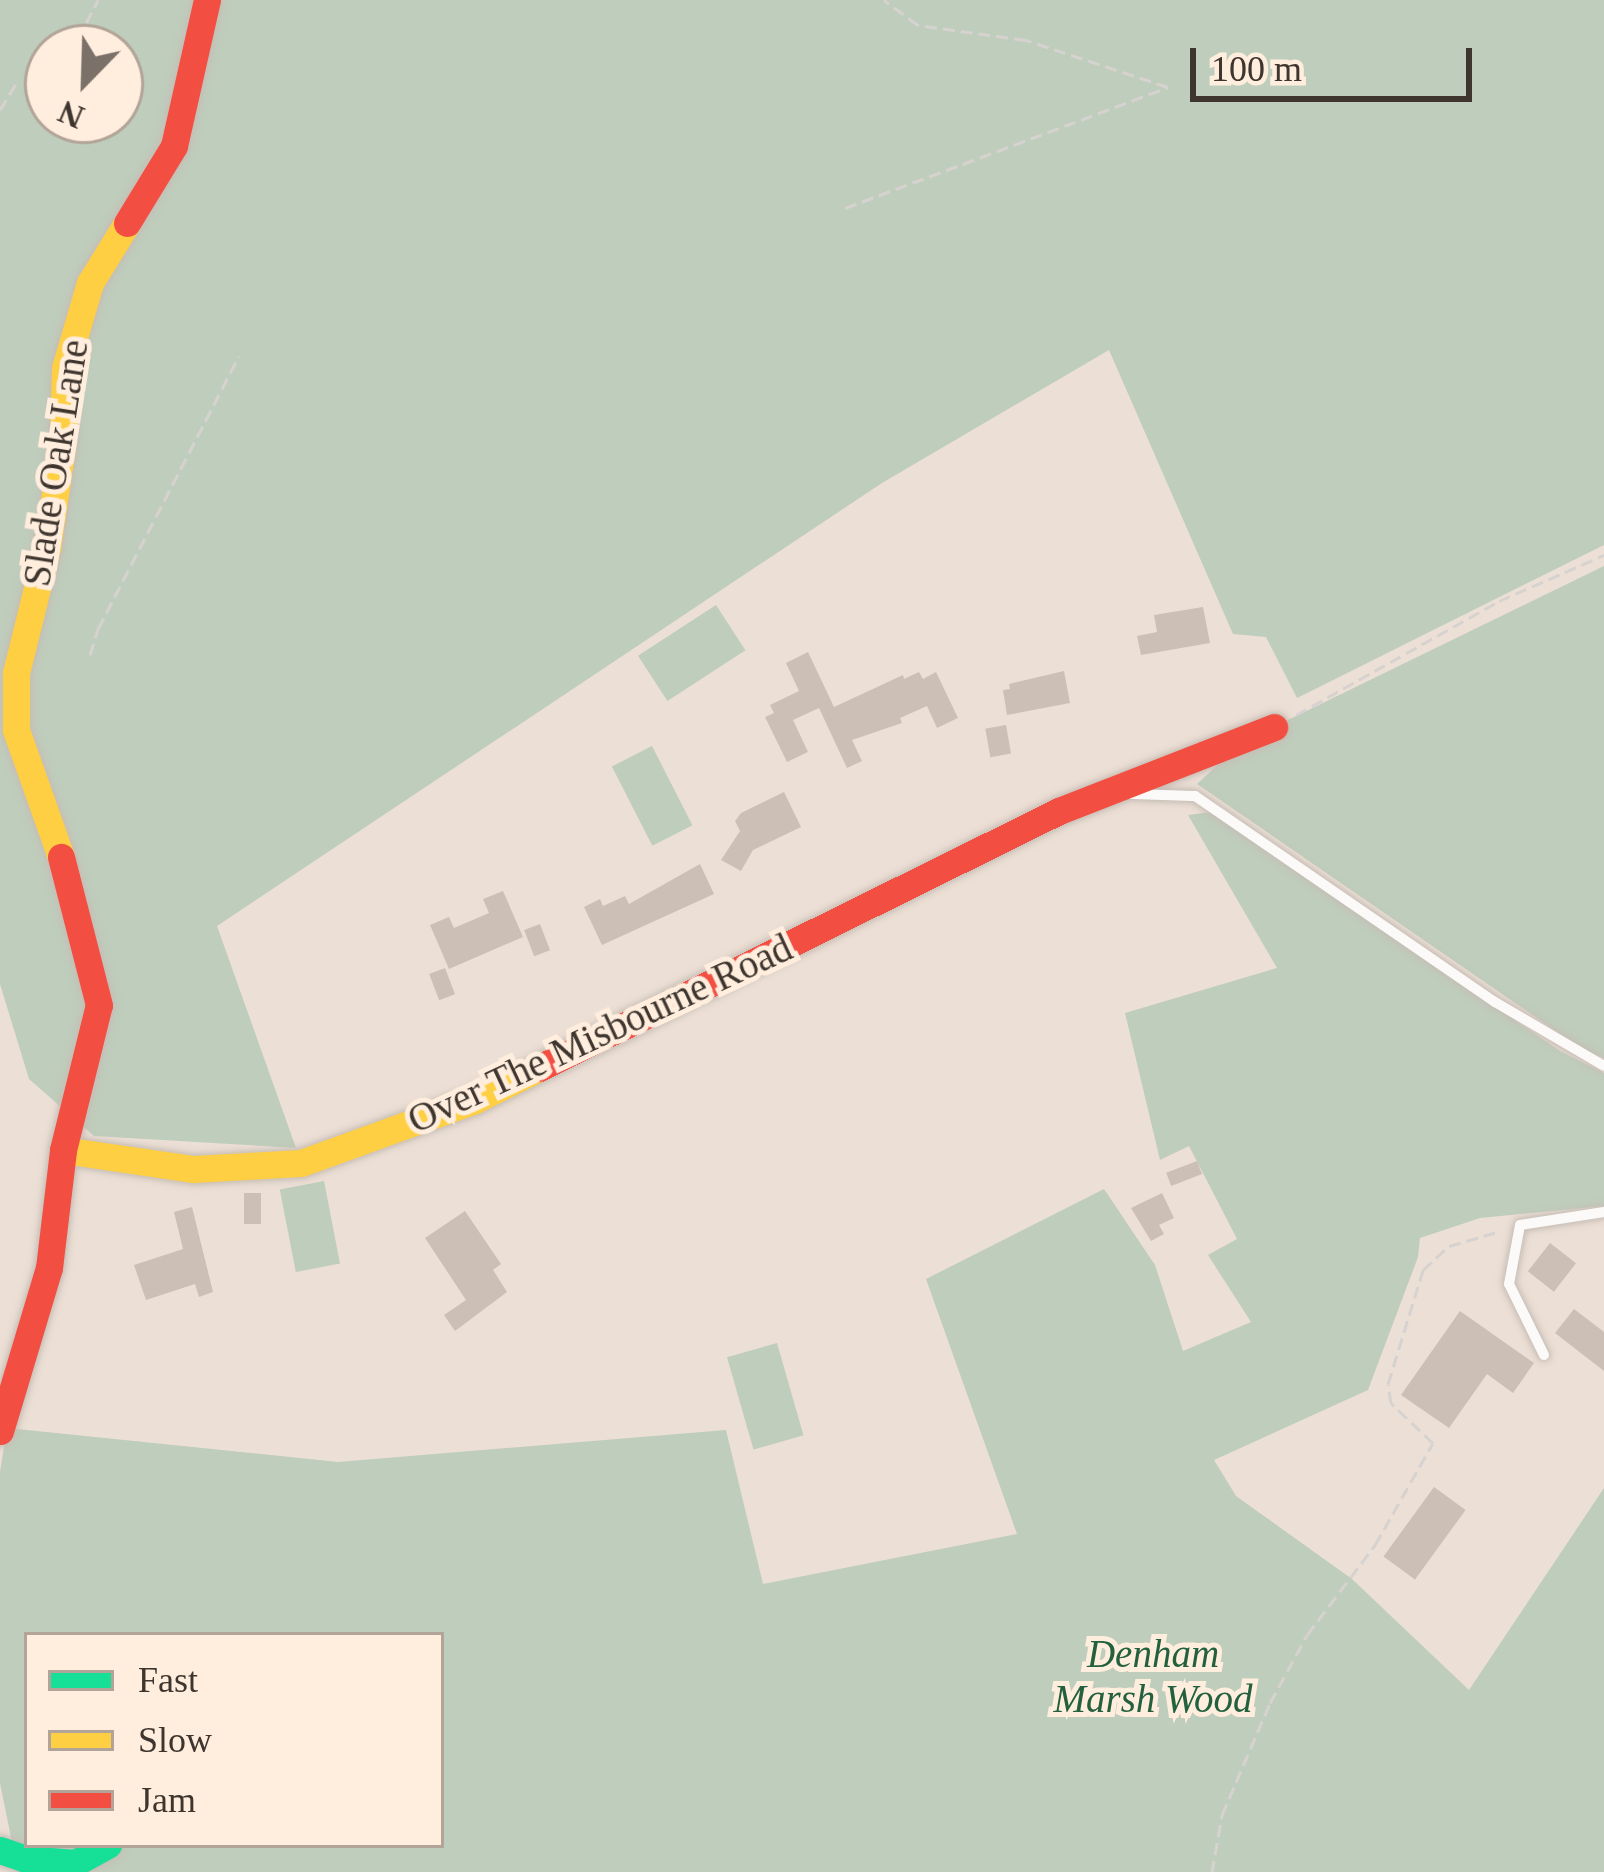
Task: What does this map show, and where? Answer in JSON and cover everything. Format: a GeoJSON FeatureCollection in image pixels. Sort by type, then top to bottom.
{"type":"FeatureCollection","features":[{"type":"Feature","properties":{"kind":"street","name":"Slade Oak Lane"},"geometry":{"type":"LineString","coordinates":[[0,1431],[49,1268],[64,1150],[99,1005],[77,903],[16,730],[16,673],[47,548],[63,439],[64,368],[90,283],[174,146],[207,0]]}},
{"type":"Feature","properties":{"kind":"street","name":"Over The Misbourne Road"},"geometry":{"type":"LineString","coordinates":[[64,1150],[194,1169],[301,1163],[475,1100],[1110,789],[1274,727]]}},
{"type":"Feature","properties":{"kind":"street"},"geometry":{"type":"LineString","coordinates":[[0,1850],[26,1859],[75,1863],[102,1848]]}},
{"type":"Feature","properties":{"kind":"lane"},"geometry":{"type":"LineString","coordinates":[[1110,789],[1195,796],[1495,1002],[1604,1066]]}},
{"type":"Feature","properties":{"kind":"lane"},"geometry":{"type":"LineString","coordinates":[[1544,1355],[1509,1284],[1520,1225],[1604,1212]]}},
{"type":"Feature","properties":{"kind":"path"},"geometry":{"type":"LineString","coordinates":[[86,23],[98,0]]}},
{"type":"Feature","properties":{"kind":"path"},"geometry":{"type":"LineString","coordinates":[[845,208],[1168,87],[1026,40],[918,26],[884,0]]}},
{"type":"Feature","properties":{"kind":"path"},"geometry":{"type":"LineString","coordinates":[[0,110],[16,83]]}},
{"type":"Feature","properties":{"kind":"path"},"geometry":{"type":"LineString","coordinates":[[90,655],[98,629],[239,356]]}},
{"type":"Feature","properties":{"kind":"path"},"geometry":{"type":"LineString","coordinates":[[1274,727],[1499,601],[1604,555]]}},
{"type":"Feature","properties":{"kind":"path"},"geometry":{"type":"LineString","coordinates":[[1212,1872],[1222,1815],[1270,1703],[1307,1635],[1375,1545],[1433,1443],[1391,1403],[1388,1384],[1423,1270],[1449,1246],[1520,1225]]}},
{"type":"Feature","properties":{"kind":"green space"},"geometry":{"type":"Polygon","coordinates":[[[0,0],[1604,0],[1604,545],[1297,698],[1266,637],[1233,634],[1109,350],[882,483],[217,926],[296,1148],[94,1136],[29,1079],[0,984],[0,0]]]}},
{"type":"Feature","properties":{"kind":"green space"},"geometry":{"type":"Polygon","coordinates":[[[1604,566],[1604,1058],[1582,1049],[1197,784],[1241,743],[1604,566]]]}},
{"type":"Feature","properties":{"kind":"green space"},"geometry":{"type":"Polygon","coordinates":[[[716,605],[745,650],[667,701],[638,656],[716,605]]]}},
{"type":"Feature","properties":{"kind":"green space"},"geometry":{"type":"Polygon","coordinates":[[[652,746],[692,825],[652,846],[612,766],[652,746]]]}},
{"type":"Feature","properties":{"kind":"green space","name":"Denham Marsh Wood"},"geometry":{"type":"Polygon","coordinates":[[[1211,812],[1560,1051],[1604,1073],[1604,1206],[1480,1218],[1420,1238],[1418,1257],[1368,1390],[1214,1460],[1236,1496],[1352,1579],[1469,1690],[1604,1488],[1604,1872],[18,1872],[0,1783],[0,1472],[7,1428],[338,1462],[726,1430],[763,1584],[1017,1534],[926,1279],[1104,1189],[1155,1265],[1183,1351],[1251,1322],[1208,1255],[1237,1239],[1189,1146],[1160,1160],[1125,1013],[1277,968],[1188,815],[1211,812]]]}},
{"type":"Feature","properties":{"kind":"green space"},"geometry":{"type":"Polygon","coordinates":[[[324,1181],[340,1263],[296,1272],[280,1190],[324,1181]]]}},
{"type":"Feature","properties":{"kind":"green space"},"geometry":{"type":"Polygon","coordinates":[[[777,1343],[803,1435],[753,1450],[727,1357],[777,1343]]]}},
{"type":"Feature","properties":{"kind":"building"},"geometry":{"type":"Polygon","coordinates":[[[1203,607],[1210,643],[1141,655],[1137,636],[1157,632],[1154,615],[1203,607]]]}},
{"type":"Feature","properties":{"kind":"building"},"geometry":{"type":"Polygon","coordinates":[[[808,652],[834,707],[903,675],[904,679],[919,672],[923,679],[936,672],[958,718],[937,728],[927,706],[900,718],[902,723],[852,740],[862,761],[847,768],[819,708],[793,720],[808,752],[787,762],[765,717],[774,713],[770,705],[799,691],[786,663],[808,652]]]}},
{"type":"Feature","properties":{"kind":"building"},"geometry":{"type":"Polygon","coordinates":[[[1064,671],[1070,703],[1007,715],[1003,690],[1010,689],[1009,684],[1064,671]]]}},
{"type":"Feature","properties":{"kind":"building"},"geometry":{"type":"Polygon","coordinates":[[[1006,725],[1011,754],[990,757],[985,729],[1006,725]]]}},
{"type":"Feature","properties":{"kind":"building"},"geometry":{"type":"Polygon","coordinates":[[[784,792],[801,827],[753,850],[741,871],[721,860],[740,831],[735,821],[741,813],[784,792]]]}},
{"type":"Feature","properties":{"kind":"building"},"geometry":{"type":"Polygon","coordinates":[[[700,864],[714,894],[602,945],[584,907],[600,899],[603,906],[625,896],[629,904],[700,864]]]}},
{"type":"Feature","properties":{"kind":"building"},"geometry":{"type":"Polygon","coordinates":[[[503,891],[523,937],[449,969],[430,925],[449,917],[454,928],[489,913],[483,899],[503,891]]]}},
{"type":"Feature","properties":{"kind":"building"},"geometry":{"type":"Polygon","coordinates":[[[540,924],[550,950],[534,956],[524,930],[540,924]]]}},
{"type":"Feature","properties":{"kind":"building"},"geometry":{"type":"Polygon","coordinates":[[[445,968],[455,994],[439,1000],[429,974],[445,968]]]}},
{"type":"Feature","properties":{"kind":"building"},"geometry":{"type":"Polygon","coordinates":[[[1197,1161],[1202,1174],[1171,1186],[1166,1173],[1197,1161]]]}},
{"type":"Feature","properties":{"kind":"building"},"geometry":{"type":"Polygon","coordinates":[[[244,1193],[261,1193],[261,1224],[244,1224],[244,1193]]]}},
{"type":"Feature","properties":{"kind":"building"},"geometry":{"type":"Polygon","coordinates":[[[1162,1193],[1174,1218],[1159,1225],[1164,1234],[1151,1241],[1131,1208],[1162,1193]]]}},
{"type":"Feature","properties":{"kind":"building"},"geometry":{"type":"Polygon","coordinates":[[[192,1207],[213,1292],[199,1297],[195,1284],[146,1300],[134,1265],[183,1249],[174,1212],[192,1207]]]}},
{"type":"Feature","properties":{"kind":"building"},"geometry":{"type":"Polygon","coordinates":[[[465,1211],[501,1264],[493,1270],[507,1292],[455,1331],[444,1315],[466,1300],[425,1238],[465,1211]]]}},
{"type":"Feature","properties":{"kind":"building"},"geometry":{"type":"Polygon","coordinates":[[[1550,1243],[1576,1263],[1554,1292],[1528,1271],[1550,1243]]]}},
{"type":"Feature","properties":{"kind":"building"},"geometry":{"type":"Polygon","coordinates":[[[1574,1309],[1604,1332],[1604,1371],[1555,1333],[1574,1309]]]}},
{"type":"Feature","properties":{"kind":"building"},"geometry":{"type":"Polygon","coordinates":[[[1460,1311],[1534,1363],[1513,1393],[1487,1374],[1449,1428],[1401,1395],[1460,1311]]]}},
{"type":"Feature","properties":{"kind":"building"},"geometry":{"type":"Polygon","coordinates":[[[1434,1487],[1466,1510],[1415,1579],[1383,1557],[1434,1487]]]}},
{"type":"Feature","properties":{"kind":"traffic: fast"},"geometry":{"type":"LineString","coordinates":[[0,1850],[26,1859],[75,1863],[102,1848]]}},
{"type":"Feature","properties":{"kind":"traffic: slow"},"geometry":{"type":"LineString","coordinates":[[61,857],[16,730],[16,673],[47,548],[63,439],[65,368],[90,283],[127,223]]}},
{"type":"Feature","properties":{"kind":"traffic: slow"},"geometry":{"type":"LineString","coordinates":[[63,1150],[194,1169],[301,1163],[475,1100],[539,1068]]}},
{"type":"Feature","properties":{"kind":"traffic: jam"},"geometry":{"type":"LineString","coordinates":[[127,223],[174,146],[207,0]]}},
{"type":"Feature","properties":{"kind":"traffic: jam"},"geometry":{"type":"LineString","coordinates":[[539,1068],[1059,811],[1274,727]]}},
{"type":"Feature","properties":{"kind":"traffic: jam"},"geometry":{"type":"LineString","coordinates":[[0,1431],[49,1268],[63,1150],[99,1005],[61,857]]}}]}
